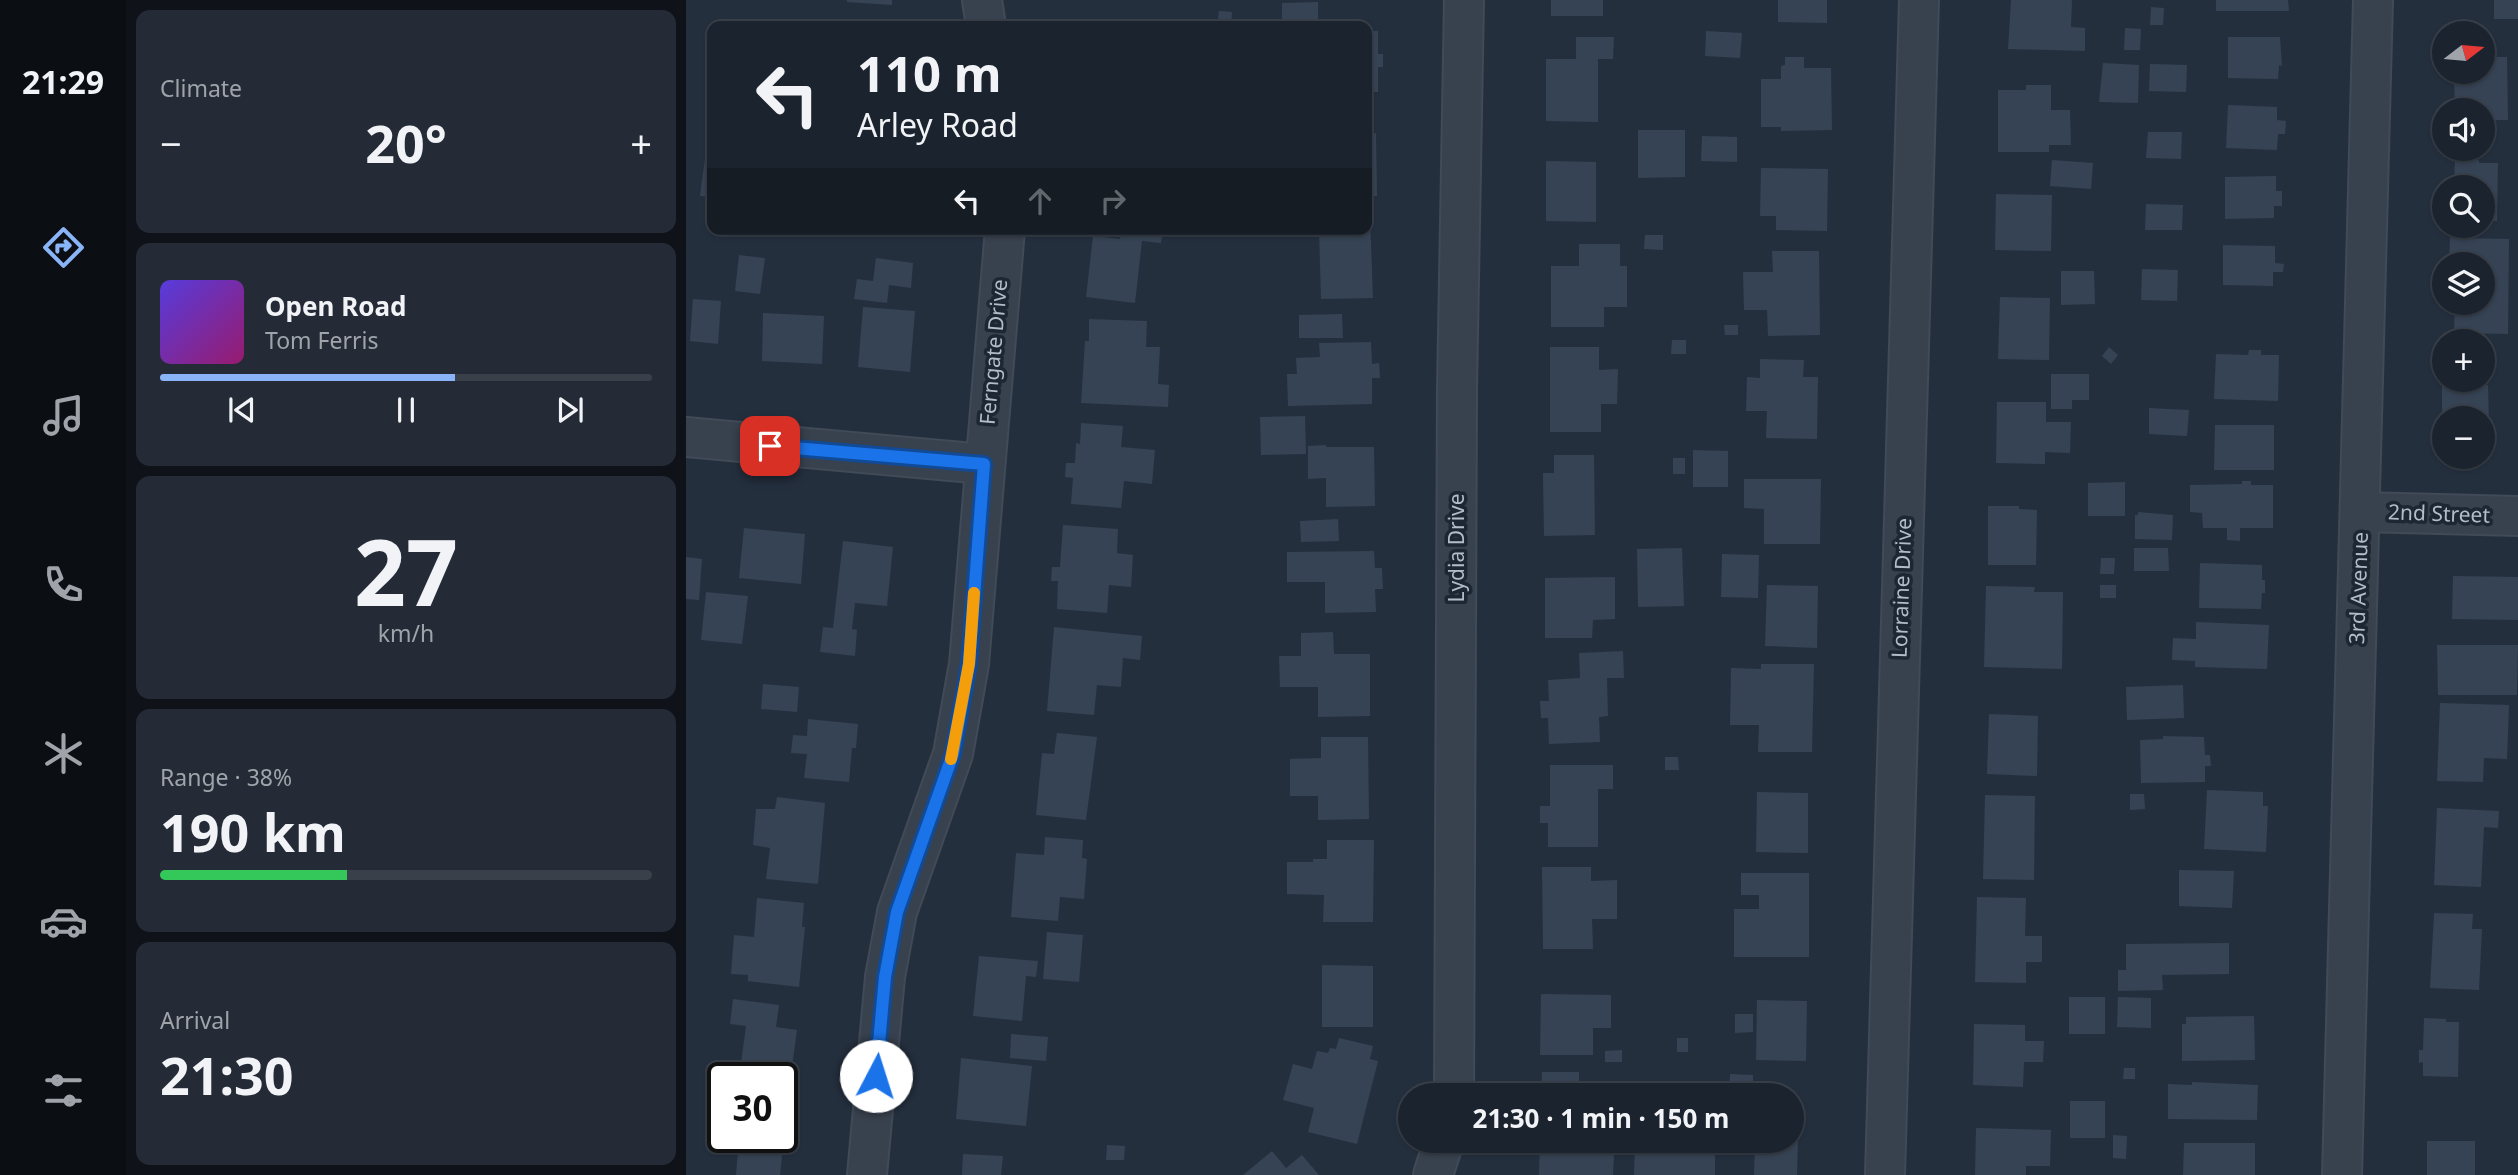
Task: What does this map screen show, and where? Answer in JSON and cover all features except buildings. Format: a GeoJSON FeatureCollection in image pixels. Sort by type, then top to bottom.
{"type":"FeatureCollection","features":[{"type":"Feature","properties":{"kind":"street"},"geometry":{"type":"LineString","coordinates":[[982,0],[985,21]]}},
{"type":"Feature","properties":{"kind":"street","name":"Lydia Drive"},"geometry":{"type":"LineString","coordinates":[[1454,1083],[1457,404],[1464,0]]}},
{"type":"Feature","properties":{"kind":"street","name":"Lorraine Drive"},"geometry":{"type":"LineString","coordinates":[[1885,1175],[1919,0]]}},
{"type":"Feature","properties":{"kind":"street","name":"3rd Avenue"},"geometry":{"type":"LineString","coordinates":[[2342,1175],[2373,0]]}},
{"type":"Feature","properties":{"kind":"street","name":"Ferngate Drive"},"geometry":{"type":"LineString","coordinates":[[867,1175],[885,977],[897,912],[953,754],[969,664],[1004,235]]}},
{"type":"Feature","properties":{"kind":"street"},"geometry":{"type":"LineString","coordinates":[[686,437],[984,464]]}},
{"type":"Feature","properties":{"kind":"street","name":"2nd Street"},"geometry":{"type":"LineString","coordinates":[[2361,512],[2518,516]]}},
{"type":"Feature","properties":{"kind":"street"},"geometry":{"type":"LineString","coordinates":[[1433,1175],[1440,1153]]}},
{"type":"Feature","properties":{"kind":"slow traffic"},"geometry":{"type":"LineString","coordinates":[[951,759],[969,664],[974,593]]}},
{"type":"Feature","properties":{"kind":"route"},"geometry":{"type":"LineString","coordinates":[[770,446],[984,464],[969,664],[953,754],[897,912],[885,977],[876,1076]]}}]}
